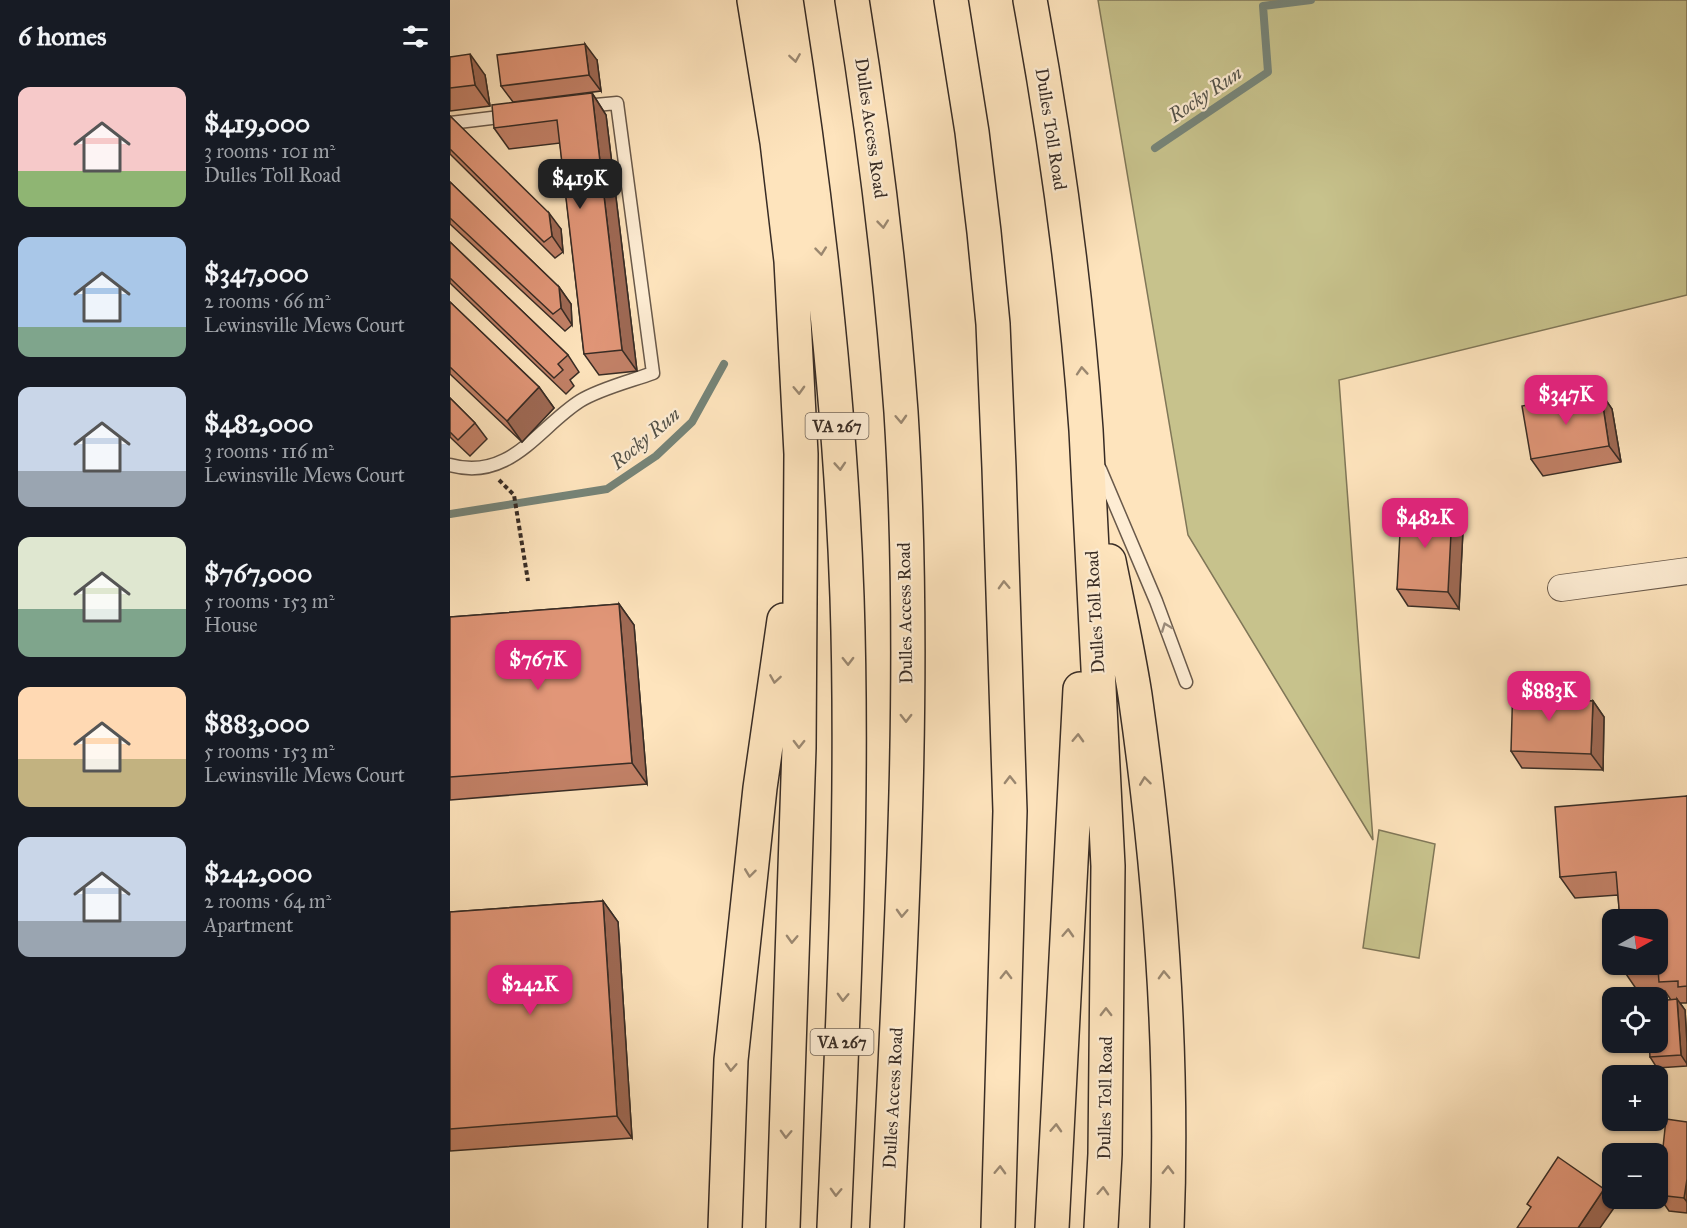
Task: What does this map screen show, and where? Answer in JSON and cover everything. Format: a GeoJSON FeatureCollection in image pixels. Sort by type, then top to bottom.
{"type":"FeatureCollection","features":[{"type":"Feature","properties":{"kind":"highway"},"geometry":{"type":"LineString","coordinates":[[738,0],[777,142]]}},
{"type":"Feature","properties":{"kind":"highway","name":"VA 267"},"geometry":{"type":"LineString","coordinates":[[754,0],[777,142],[795,308],[801,454],[799,737],[783,1228]]}},
{"type":"Feature","properties":{"kind":"highway","name":"VA 267"},"geometry":{"type":"LineString","coordinates":[[786,0],[817,218],[831,347],[847,597],[848,811],[834,1228]]}},
{"type":"Feature","properties":{"kind":"highway","name":"Dulles Access Road"},"geometry":{"type":"LineString","coordinates":[[852,0],[871,125],[891,299],[901,414],[906,578],[905,849],[887,1228]]}},
{"type":"Feature","properties":{"kind":"highway"},"geometry":{"type":"LineString","coordinates":[[951,0],[972,132],[993,324],[1002,525],[1010,811],[998,1228]]}},
{"type":"Feature","properties":{"kind":"highway","name":"Dulles Toll Road"},"geometry":{"type":"LineString","coordinates":[[1029,0],[1053,138],[1075,300],[1086,430],[1108,866],[1105,1155],[1101,1228]]}},
{"type":"Feature","properties":{"kind":"highway"},"geometry":{"type":"LineString","coordinates":[[1047,0],[1053,138]]}},
{"type":"Feature","properties":{"kind":"highway"},"geometry":{"type":"LineString","coordinates":[[1052,1228],[1077,743],[1086,430]]}},
{"type":"Feature","properties":{"kind":"highway"},"geometry":{"type":"LineString","coordinates":[[1086,430],[1135,693],[1163,941],[1170,1108],[1167,1228]]}},
{"type":"Feature","properties":{"kind":"highway"},"geometry":{"type":"LineString","coordinates":[[725,1228],[732,1049],[748,889],[783,630],[801,454]]}},
{"type":"Feature","properties":{"kind":"street"},"geometry":{"type":"LineString","coordinates":[[1561,588],[1687,571]]}},
{"type":"Feature","properties":{"kind":"lane"},"geometry":{"type":"LineString","coordinates":[[450,465],[485,467],[527,448],[580,401],[653,373],[617,103],[569,108]]}},
{"type":"Feature","properties":{"kind":"lane"},"geometry":{"type":"LineString","coordinates":[[450,123],[521,114]]}},
{"type":"Feature","properties":{"kind":"lane"},"geometry":{"type":"LineString","coordinates":[[1086,430],[1186,682]]}},
{"type":"Feature","properties":{"kind":"path"},"geometry":{"type":"LineString","coordinates":[[514,495],[528,581]]}},
{"type":"Feature","properties":{"kind":"shaded area"},"geometry":{"type":"Polygon","coordinates":[[[1098,0],[1687,0],[1687,295],[1339,380],[1373,840],[1188,535],[1098,0]]]}},
{"type":"Feature","properties":{"kind":"shaded area"},"geometry":{"type":"Polygon","coordinates":[[[1379,830],[1435,844],[1419,958],[1363,948],[1379,830]]]}},
{"type":"Feature","properties":{"kind":"building"},"geometry":{"type":"Polygon","coordinates":[[[585,44],[589,75],[501,86],[497,55],[585,44]]]}},
{"type":"Feature","properties":{"kind":"building"},"geometry":{"type":"Polygon","coordinates":[[[470,54],[475,85],[450,88],[450,57],[470,54]]]}},
{"type":"Feature","properties":{"kind":"building"},"geometry":{"type":"Polygon","coordinates":[[[592,93],[622,350],[584,354],[557,120],[494,128],[492,105],[592,93]]]}},
{"type":"Feature","properties":{"kind":"building"},"geometry":{"type":"Polygon","coordinates":[[[450,116],[549,213],[552,236],[544,242],[450,149],[450,116]]]}},
{"type":"Feature","properties":{"kind":"building"},"geometry":{"type":"Polygon","coordinates":[[[450,182],[559,287],[561,308],[553,314],[450,218],[450,182]]]}},
{"type":"Feature","properties":{"kind":"building"},"geometry":{"type":"Polygon","coordinates":[[[450,242],[568,355],[558,364],[563,370],[554,378],[450,278],[450,242]]]}},
{"type":"Feature","properties":{"kind":"building"},"geometry":{"type":"Polygon","coordinates":[[[450,302],[539,387],[507,421],[450,367],[450,302]]]}},
{"type":"Feature","properties":{"kind":"building"},"geometry":{"type":"Polygon","coordinates":[[[1601,393],[1609,446],[1531,459],[1522,406],[1601,393]]]}},
{"type":"Feature","properties":{"kind":"building"},"geometry":{"type":"Polygon","coordinates":[[[450,398],[475,423],[458,440],[450,432],[450,398]]]}},
{"type":"Feature","properties":{"kind":"building"},"geometry":{"type":"Polygon","coordinates":[[[1414,500],[1440,502],[1439,513],[1452,514],[1448,592],[1397,589],[1401,514],[1413,515],[1414,500]]]}},
{"type":"Feature","properties":{"kind":"building"},"geometry":{"type":"Polygon","coordinates":[[[619,604],[632,763],[450,777],[450,617],[619,604]]]}},
{"type":"Feature","properties":{"kind":"building"},"geometry":{"type":"Polygon","coordinates":[[[1513,682],[1541,682],[1540,699],[1593,701],[1591,754],[1511,751],[1513,682]]]}},
{"type":"Feature","properties":{"kind":"building"},"geometry":{"type":"Polygon","coordinates":[[[1687,796],[1687,986],[1678,987],[1678,981],[1659,982],[1658,975],[1668,975],[1668,909],[1619,909],[1616,872],[1560,877],[1555,807],[1687,796]]]}},
{"type":"Feature","properties":{"kind":"building"},"geometry":{"type":"Polygon","coordinates":[[[603,901],[617,1116],[450,1129],[450,912],[603,901]]]}},
{"type":"Feature","properties":{"kind":"building"},"geometry":{"type":"Polygon","coordinates":[[[1677,999],[1681,1055],[1650,1057],[1650,1053],[1668,1053],[1668,1000],[1677,999]]]}},
{"type":"Feature","properties":{"kind":"building"},"geometry":{"type":"Polygon","coordinates":[[[1668,1119],[1687,1122],[1687,1179],[1684,1198],[1668,1196],[1668,1143],[1663,1143],[1665,1131],[1668,1131],[1668,1119]]]}},
{"type":"Feature","properties":{"kind":"building"},"geometry":{"type":"Polygon","coordinates":[[[1558,1157],[1602,1188],[1602,1192],[1578,1228],[1517,1228],[1531,1207],[1527,1204],[1558,1157]]]}},
{"type":"Feature","properties":{"kind":"waterway","name":"Rocky Run"},"geometry":{"type":"LineString","coordinates":[[1155,148],[1268,72],[1263,6],[1311,0]]}},
{"type":"Feature","properties":{"kind":"waterway","name":"Rocky Run"},"geometry":{"type":"LineString","coordinates":[[450,514],[607,489],[656,456],[692,422],[724,364]]}}]}
